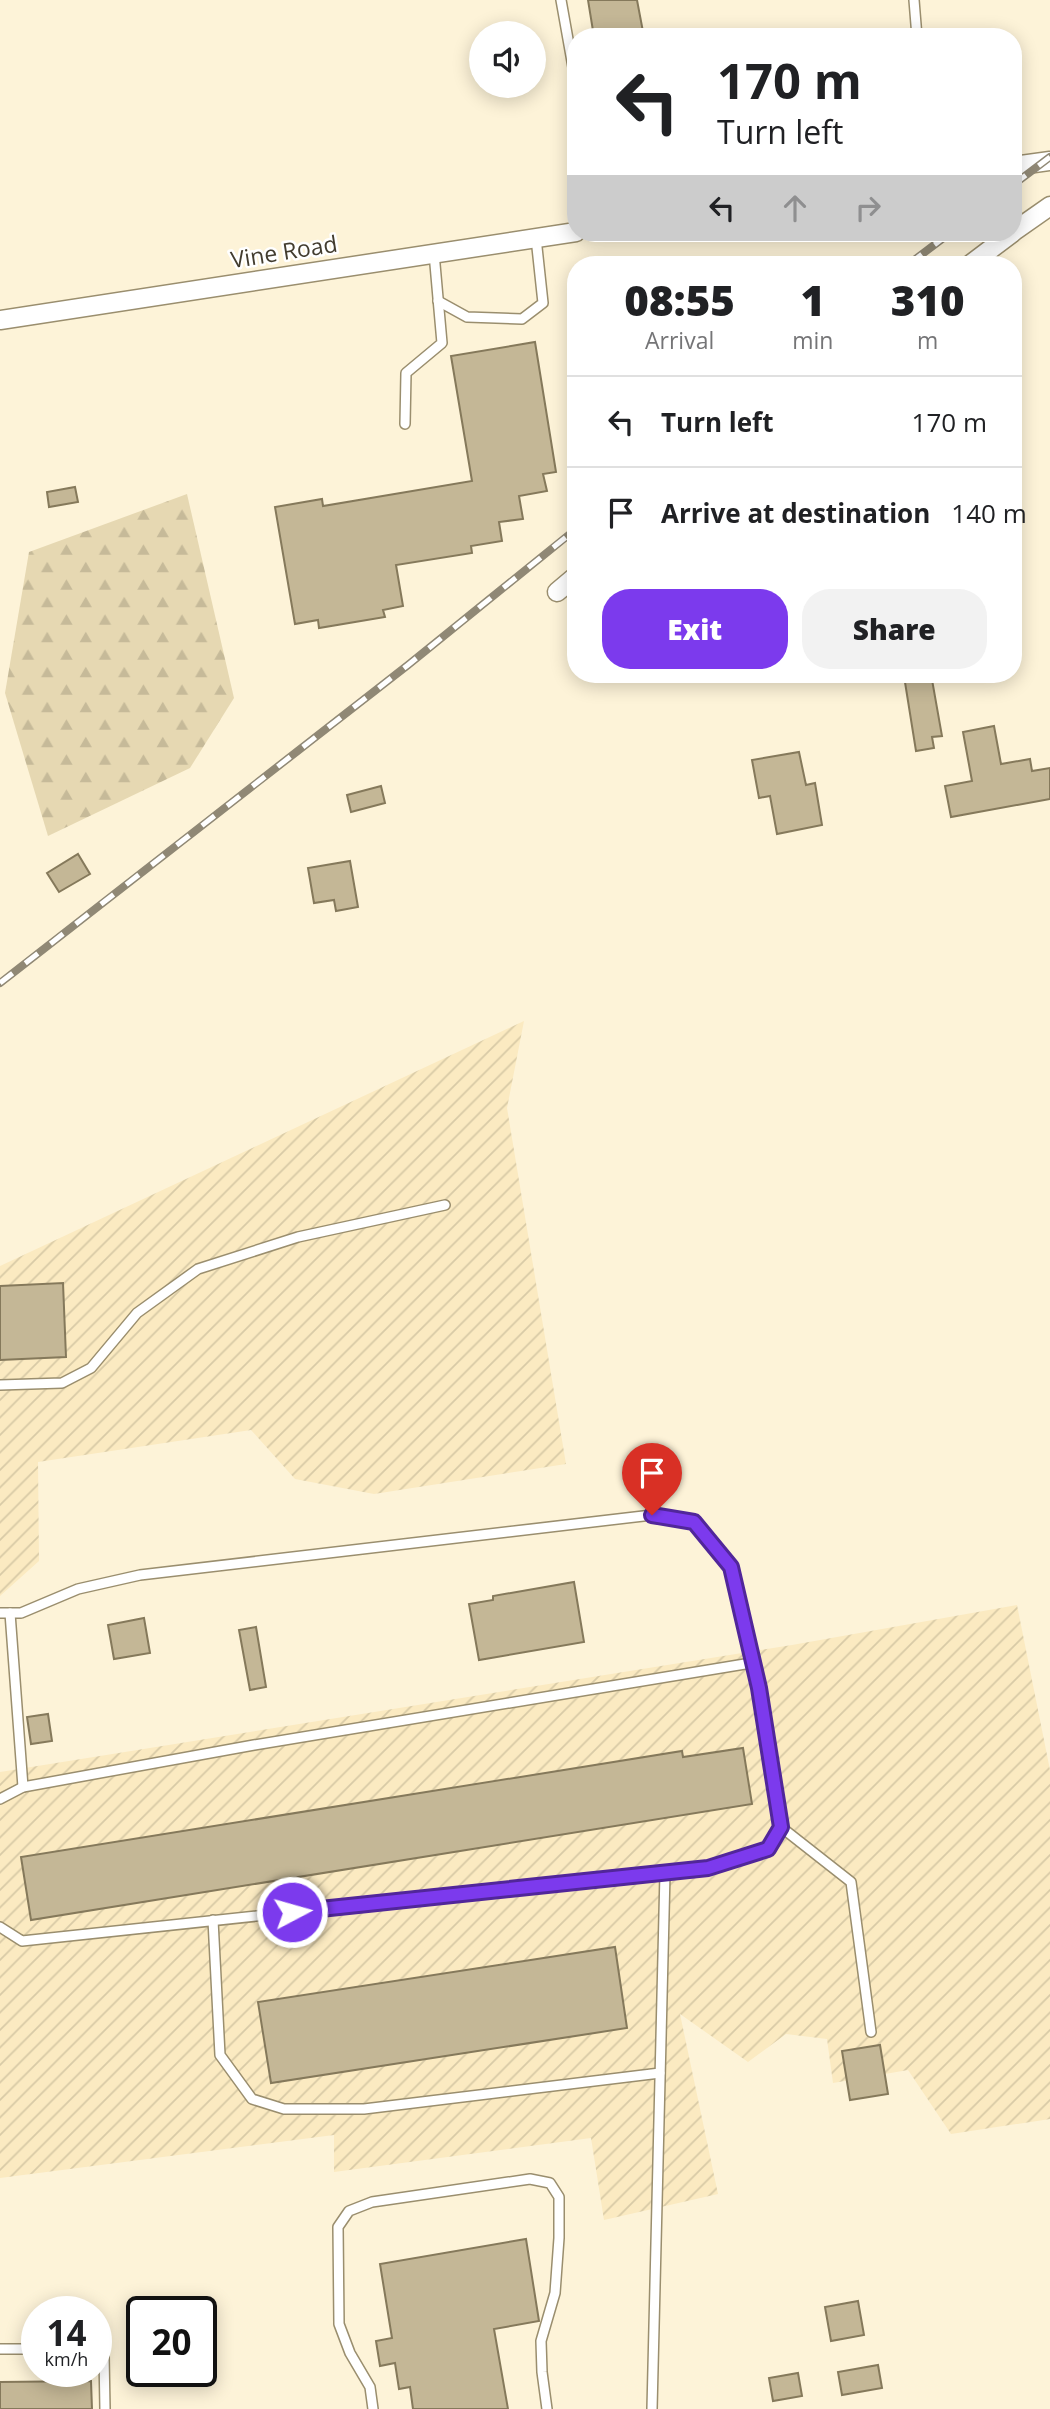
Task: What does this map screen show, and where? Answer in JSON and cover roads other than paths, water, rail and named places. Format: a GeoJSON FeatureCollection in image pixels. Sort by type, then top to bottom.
{"type":"FeatureCollection","features":[{"type":"Feature","properties":{"kind":"street"},"geometry":{"type":"LineString","coordinates":[[1022,165],[1050,161]]}},
{"type":"Feature","properties":{"kind":"street"},"geometry":{"type":"LineString","coordinates":[[1022,226],[1050,206]]}},
{"type":"Feature","properties":{"kind":"street","name":"Vine Road"},"geometry":{"type":"LineString","coordinates":[[0,320],[567,233]]}},
{"type":"Feature","properties":{"kind":"street"},"geometry":{"type":"LineString","coordinates":[[982,256],[1000,242]]}},
{"type":"Feature","properties":{"kind":"street"},"geometry":{"type":"LineString","coordinates":[[557,592],[567,584]]}},
{"type":"Feature","properties":{"kind":"lane"},"geometry":{"type":"LineString","coordinates":[[561,0],[567,34]]}},
{"type":"Feature","properties":{"kind":"lane"},"geometry":{"type":"LineString","coordinates":[[914,0],[917,28]]}},
{"type":"Feature","properties":{"kind":"lane"},"geometry":{"type":"LineString","coordinates":[[438,300],[467,317],[523,319],[544,303],[536,238]]}},
{"type":"Feature","properties":{"kind":"lane"},"geometry":{"type":"LineString","coordinates":[[405,424],[405,373],[442,343],[435,253]]}},
{"type":"Feature","properties":{"kind":"lane"},"geometry":{"type":"LineString","coordinates":[[0,1385],[62,1383],[91,1368],[137,1313],[198,1269],[298,1237],[445,1205]]}},
{"type":"Feature","properties":{"kind":"lane"},"geometry":{"type":"LineString","coordinates":[[0,1927],[22,1941],[708,1868],[768,1849],[781,1827],[759,1688],[751,1663],[749,1642],[731,1567],[694,1522],[652,1515],[140,1575],[78,1589],[21,1613],[5,1613],[23,1787]]}},
{"type":"Feature","properties":{"kind":"lane"},"geometry":{"type":"LineString","coordinates":[[0,1799],[23,1787],[254,1745],[751,1663]]}},
{"type":"Feature","properties":{"kind":"lane"},"geometry":{"type":"LineString","coordinates":[[781,1827],[851,1882],[871,2032]]}},
{"type":"Feature","properties":{"kind":"lane"},"geometry":{"type":"LineString","coordinates":[[652,2409],[665,1873]]}},
{"type":"Feature","properties":{"kind":"lane"},"geometry":{"type":"LineString","coordinates":[[213,1920],[220,2055],[252,2099],[284,2109],[364,2109],[660,2073]]}},
{"type":"Feature","properties":{"kind":"lane"},"geometry":{"type":"LineString","coordinates":[[373,2409],[370,2387],[350,2353],[339,2323],[338,2227],[349,2211],[373,2202],[530,2179],[550,2183],[559,2197],[555,2294],[541,2341],[547,2409]]}},
{"type":"Feature","properties":{"kind":"lane"},"geometry":{"type":"LineString","coordinates":[[0,2349],[21,2349]]}},
{"type":"Feature","properties":{"kind":"lane"},"geometry":{"type":"LineString","coordinates":[[105,2387],[105,2409]]}},
{"type":"Feature","properties":{"kind":"railway"},"geometry":{"type":"LineString","coordinates":[[1022,178],[1050,157]]}},
{"type":"Feature","properties":{"kind":"railway"},"geometry":{"type":"LineString","coordinates":[[920,256],[938,242]]}},
{"type":"Feature","properties":{"kind":"railway"},"geometry":{"type":"LineString","coordinates":[[0,983],[408,665],[567,536]]}}]}
